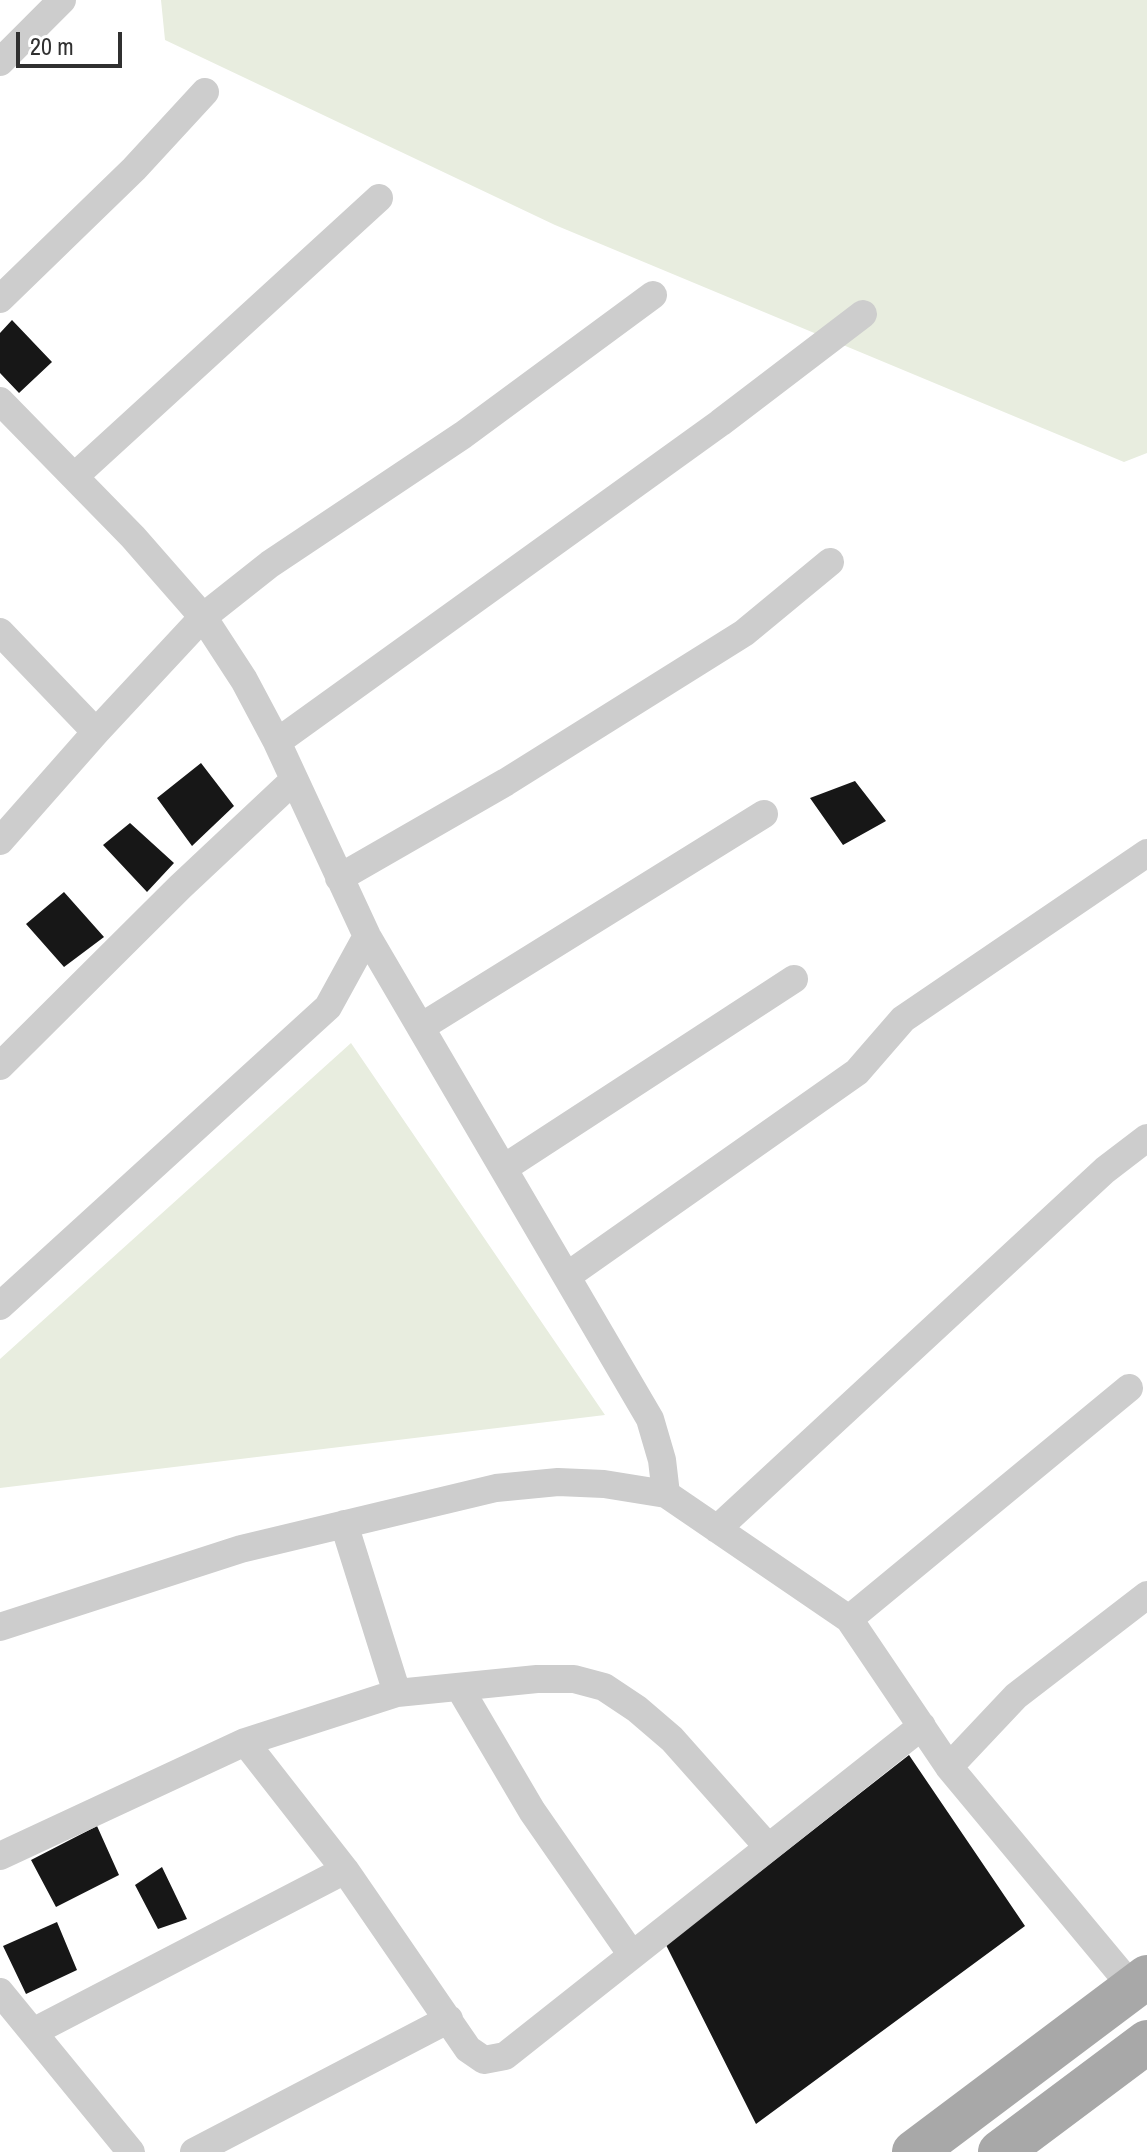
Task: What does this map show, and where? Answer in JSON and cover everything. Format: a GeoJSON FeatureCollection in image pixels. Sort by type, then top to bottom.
{"type":"FeatureCollection","features":[{"type":"Feature","properties":{"kind":"main road"},"geometry":{"type":"LineString","coordinates":[[914,2152],[1140,1983]]}},
{"type":"Feature","properties":{"kind":"main road"},"geometry":{"type":"LineString","coordinates":[[1000,2152],[1147,2042]]}},
{"type":"Feature","properties":{"kind":"street"},"geometry":{"type":"LineString","coordinates":[[0,62],[62,0]]}},
{"type":"Feature","properties":{"kind":"street"},"geometry":{"type":"LineString","coordinates":[[0,299],[134,169],[205,92]]}},
{"type":"Feature","properties":{"kind":"street"},"geometry":{"type":"LineString","coordinates":[[75,476],[379,198]]}},
{"type":"Feature","properties":{"kind":"street"},"geometry":{"type":"LineString","coordinates":[[0,841],[203,617],[270,564],[463,435],[653,295]]}},
{"type":"Feature","properties":{"kind":"street"},"geometry":{"type":"LineString","coordinates":[[277,742],[720,423],[863,314]]}},
{"type":"Feature","properties":{"kind":"street"},"geometry":{"type":"LineString","coordinates":[[0,401],[75,476],[203,617],[244,680],[277,742],[367,936],[650,1419],[662,1460],[666,1494]]}},
{"type":"Feature","properties":{"kind":"street"},"geometry":{"type":"LineString","coordinates":[[339,878],[506,782],[744,633],[830,562]]}},
{"type":"Feature","properties":{"kind":"street"},"geometry":{"type":"LineString","coordinates":[[0,632],[96,732]]}},
{"type":"Feature","properties":{"kind":"street"},"geometry":{"type":"LineString","coordinates":[[0,1066],[180,887],[294,780]]}},
{"type":"Feature","properties":{"kind":"street"},"geometry":{"type":"LineString","coordinates":[[421,1027],[764,814]]}},
{"type":"Feature","properties":{"kind":"street"},"geometry":{"type":"LineString","coordinates":[[567,1276],[857,1072],[903,1019],[1147,853]]}},
{"type":"Feature","properties":{"kind":"street"},"geometry":{"type":"LineString","coordinates":[[0,1306],[328,1007],[367,936]]}},
{"type":"Feature","properties":{"kind":"street"},"geometry":{"type":"LineString","coordinates":[[504,1168],[794,979]]}},
{"type":"Feature","properties":{"kind":"street"},"geometry":{"type":"LineString","coordinates":[[717,1529],[1105,1170],[1147,1138]]}},
{"type":"Feature","properties":{"kind":"street"},"geometry":{"type":"LineString","coordinates":[[849,1619],[1129,1388]]}},
{"type":"Feature","properties":{"kind":"street"},"geometry":{"type":"LineString","coordinates":[[0,1627],[241,1549],[496,1488],[558,1482],[604,1484],[666,1494],[849,1619],[949,1767],[1140,1983]]}},
{"type":"Feature","properties":{"kind":"street"},"geometry":{"type":"LineString","coordinates":[[344,1524],[397,1693]]}},
{"type":"Feature","properties":{"kind":"street"},"geometry":{"type":"LineString","coordinates":[[949,1767],[1016,1696],[1147,1595]]}},
{"type":"Feature","properties":{"kind":"street"},"geometry":{"type":"LineString","coordinates":[[0,1856],[245,1742],[397,1693],[562,1679],[604,1687],[637,1709],[672,1739],[768,1847]]}},
{"type":"Feature","properties":{"kind":"street"},"geometry":{"type":"LineString","coordinates":[[459,1687],[532,1811],[632,1955]]}},
{"type":"Feature","properties":{"kind":"street"},"geometry":{"type":"LineString","coordinates":[[245,1742],[345,1870],[468,2049],[484,2060],[505,2056],[922,1726]]}},
{"type":"Feature","properties":{"kind":"street"},"geometry":{"type":"LineString","coordinates":[[33,2032],[345,1870]]}},
{"type":"Feature","properties":{"kind":"street"},"geometry":{"type":"LineString","coordinates":[[0,1992],[131,2152]]}},
{"type":"Feature","properties":{"kind":"street"},"geometry":{"type":"LineString","coordinates":[[194,2152],[449,2019]]}},
{"type":"Feature","properties":{"kind":"shaded area"},"geometry":{"type":"Polygon","coordinates":[[[161,0],[1147,0],[1147,453],[1124,462],[555,225],[165,40],[161,0]]]}},
{"type":"Feature","properties":{"kind":"shaded area"},"geometry":{"type":"Polygon","coordinates":[[[351,1043],[605,1415],[0,1488],[0,1359],[351,1043]]]}},
{"type":"Feature","properties":{"kind":"building"},"geometry":{"type":"Polygon","coordinates":[[[12,320],[52,362],[19,393],[0,373],[0,333],[12,320]]]}},
{"type":"Feature","properties":{"kind":"building"},"geometry":{"type":"Polygon","coordinates":[[[201,763],[234,806],[192,846],[157,798],[201,763]]]}},
{"type":"Feature","properties":{"kind":"building"},"geometry":{"type":"Polygon","coordinates":[[[855,781],[886,821],[843,845],[810,798],[855,781]]]}},
{"type":"Feature","properties":{"kind":"building"},"geometry":{"type":"Polygon","coordinates":[[[130,823],[174,863],[147,892],[103,845],[130,823]]]}},
{"type":"Feature","properties":{"kind":"building"},"geometry":{"type":"Polygon","coordinates":[[[64,892],[104,937],[64,967],[26,924],[64,892]]]}},
{"type":"Feature","properties":{"kind":"building"},"geometry":{"type":"Polygon","coordinates":[[[909,1755],[1025,1926],[756,2124],[666,1945],[909,1755]]]}},
{"type":"Feature","properties":{"kind":"building"},"geometry":{"type":"Polygon","coordinates":[[[97,1826],[119,1875],[56,1907],[31,1860],[97,1826]]]}},
{"type":"Feature","properties":{"kind":"building"},"geometry":{"type":"Polygon","coordinates":[[[162,1867],[187,1919],[158,1929],[135,1885],[162,1867]]]}},
{"type":"Feature","properties":{"kind":"building"},"geometry":{"type":"Polygon","coordinates":[[[57,1922],[77,1970],[26,1994],[3,1946],[57,1922]]]}}]}
